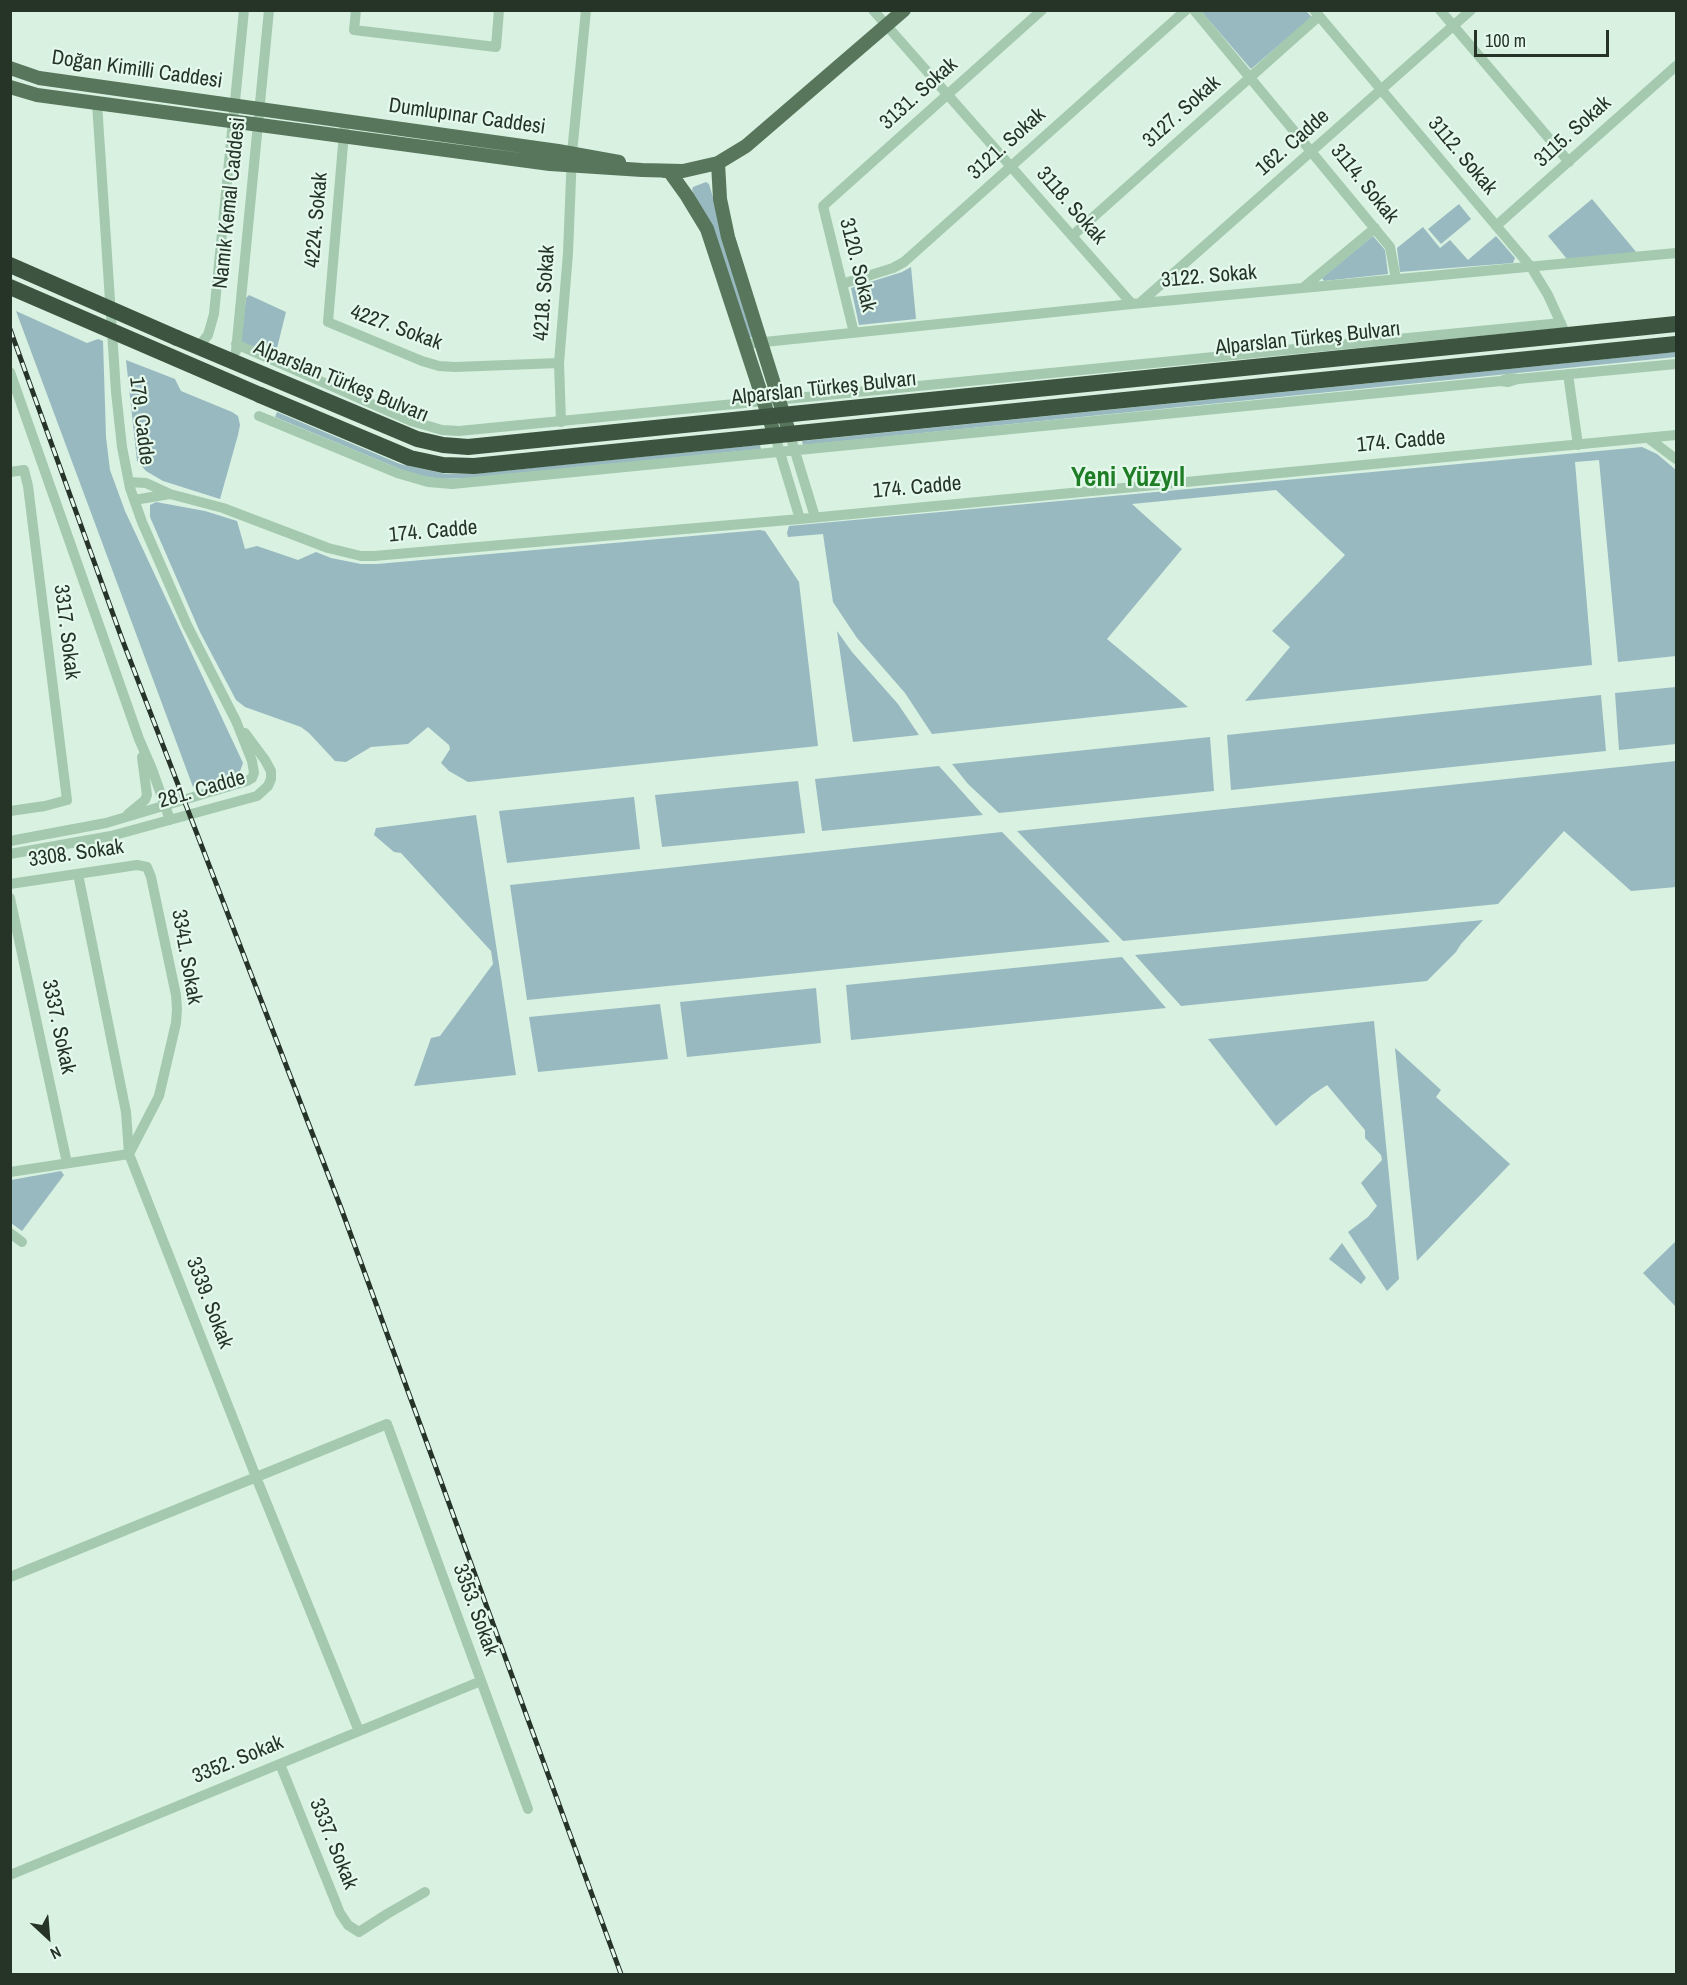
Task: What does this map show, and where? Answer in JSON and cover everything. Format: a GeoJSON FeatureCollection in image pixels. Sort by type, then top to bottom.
{"type":"FeatureCollection","features":[{"type":"Feature","properties":{"kind":"highway","name":"Alparslan Türkeş Bulvarı"},"geometry":{"type":"LineString","coordinates":[[10,265],[417,439],[450,446],[485,446],[774,409],[1563,329],[1677,324]]}},
{"type":"Feature","properties":{"kind":"highway","name":"Alparslan Türkeş Bulvarı"},"geometry":{"type":"LineString","coordinates":[[10,287],[410,458],[443,465],[488,465],[785,444],[1677,344]]}},
{"type":"Feature","properties":{"kind":"main road","name":"Dumlupınar Caddesi"},"geometry":{"type":"LineString","coordinates":[[258,125],[669,171],[699,169],[718,163],[746,147],[768,130],[904,10]]}},
{"type":"Feature","properties":{"kind":"main road","name":"Doğan Kimilli Caddesi"},"geometry":{"type":"LineString","coordinates":[[10,68],[39,78],[259,108]]}},
{"type":"Feature","properties":{"kind":"main road","name":"Doğan Kimilli Caddesi"},"geometry":{"type":"LineString","coordinates":[[10,87],[37,95],[258,125]]}},
{"type":"Feature","properties":{"kind":"main road","name":"Dumlupınar Caddesi"},"geometry":{"type":"LineString","coordinates":[[259,108],[572,160]]}},
{"type":"Feature","properties":{"kind":"main road"},"geometry":{"type":"LineString","coordinates":[[718,163],[720,199],[728,237],[761,342],[774,409]]}},
{"type":"Feature","properties":{"kind":"main road"},"geometry":{"type":"LineString","coordinates":[[669,171],[697,209],[707,229],[746,344],[774,409],[785,444]]}},
{"type":"Feature","properties":{"kind":"street","name":"Namık Kemal Caddesi"},"geometry":{"type":"LineString","coordinates":[[198,347],[208,335],[214,315],[244,10]]}},
{"type":"Feature","properties":{"kind":"street","name":"Namık Kemal Caddesi"},"geometry":{"type":"LineString","coordinates":[[237,363],[236,344],[269,10]]}},
{"type":"Feature","properties":{"kind":"street"},"geometry":{"type":"LineString","coordinates":[[356,10],[354,30],[496,47],[499,10]]}},
{"type":"Feature","properties":{"kind":"street","name":"4218. Sokak"},"geometry":{"type":"LineString","coordinates":[[561,422],[559,363],[568,253],[572,160],[586,10]]}},
{"type":"Feature","properties":{"kind":"street","name":"3118. Sokak"},"geometry":{"type":"LineString","coordinates":[[873,10],[1072,236],[1136,303]]}},
{"type":"Feature","properties":{"kind":"street","name":"3131. Sokak"},"geometry":{"type":"LineString","coordinates":[[823,206],[1042,10]]}},
{"type":"Feature","properties":{"kind":"street","name":"3121. Sokak"},"geometry":{"type":"LineString","coordinates":[[842,284],[904,262],[1186,10]]}},
{"type":"Feature","properties":{"kind":"street","name":"3114. Sokak"},"geometry":{"type":"LineString","coordinates":[[1194,10],[1390,247],[1396,279]]}},
{"type":"Feature","properties":{"kind":"street"},"geometry":{"type":"LineString","coordinates":[[1440,10],[1569,162]]}},
{"type":"Feature","properties":{"kind":"street","name":"162. Cadde"},"geometry":{"type":"LineString","coordinates":[[1136,303],[1313,152],[1471,10]]}},
{"type":"Feature","properties":{"kind":"street","name":"3127. Sokak"},"geometry":{"type":"LineString","coordinates":[[1072,236],[1250,77],[1316,14]]}},
{"type":"Feature","properties":{"kind":"street","name":"3112. Sokak"},"geometry":{"type":"LineString","coordinates":[[1316,14],[1531,267],[1548,295],[1563,329]]}},
{"type":"Feature","properties":{"kind":"street","name":"3115. Sokak"},"geometry":{"type":"LineString","coordinates":[[1496,226],[1677,66]]}},
{"type":"Feature","properties":{"kind":"street","name":"179. Cadde"},"geometry":{"type":"LineString","coordinates":[[97,103],[116,392],[122,447],[129,482],[134,500],[187,625],[236,721]]}},
{"type":"Feature","properties":{"kind":"street","name":"4224. Sokak"},"geometry":{"type":"LineString","coordinates":[[328,322],[345,121]]}},
{"type":"Feature","properties":{"kind":"street","name":"3120. Sokak"},"geometry":{"type":"LineString","coordinates":[[823,206],[854,333]]}},
{"type":"Feature","properties":{"kind":"street"},"geometry":{"type":"LineString","coordinates":[[1303,288],[1375,228]]}},
{"type":"Feature","properties":{"kind":"street","name":"3122. Sokak"},"geometry":{"type":"LineString","coordinates":[[746,344],[1136,303],[1677,253]]}},
{"type":"Feature","properties":{"kind":"street","name":"4227. Sokak"},"geometry":{"type":"LineString","coordinates":[[328,322],[439,366],[559,363]]}},
{"type":"Feature","properties":{"kind":"street"},"geometry":{"type":"LineString","coordinates":[[236,344],[426,426],[442,430],[477,431],[561,422],[774,409]]}},
{"type":"Feature","properties":{"kind":"street"},"geometry":{"type":"LineString","coordinates":[[259,416],[397,473],[442,484],[785,444],[1508,382],[1518,379],[1677,364]]}},
{"type":"Feature","properties":{"kind":"street"},"geometry":{"type":"LineString","coordinates":[[10,372],[139,739],[170,820]]}},
{"type":"Feature","properties":{"kind":"street"},"geometry":{"type":"LineString","coordinates":[[1568,374],[1578,445]]}},
{"type":"Feature","properties":{"kind":"street"},"geometry":{"type":"LineString","coordinates":[[1648,438],[1677,459]]}},
{"type":"Feature","properties":{"kind":"street","name":"174. Cadde"},"geometry":{"type":"LineString","coordinates":[[129,482],[146,483],[170,494],[223,508],[328,548],[361,556],[374,556],[800,519],[1648,438],[1675,439]]}},
{"type":"Feature","properties":{"kind":"street"},"geometry":{"type":"LineString","coordinates":[[785,444],[816,517]]}},
{"type":"Feature","properties":{"kind":"street"},"geometry":{"type":"LineString","coordinates":[[785,444],[800,519]]}},
{"type":"Feature","properties":{"kind":"street","name":"3317. Sokak"},"geometry":{"type":"LineString","coordinates":[[10,472],[24,470],[29,494],[67,800],[10,811]]}},
{"type":"Feature","properties":{"kind":"street"},"geometry":{"type":"LineString","coordinates":[[134,500],[170,494]]}},
{"type":"Feature","properties":{"kind":"street","name":"281. Cadde"},"geometry":{"type":"LineString","coordinates":[[10,841],[81,829],[247,782],[252,778],[254,766],[236,721]]}},
{"type":"Feature","properties":{"kind":"street","name":"281. Cadde"},"geometry":{"type":"LineString","coordinates":[[10,854],[83,842],[170,820],[261,793],[268,786],[271,775],[268,765],[236,721]]}},
{"type":"Feature","properties":{"kind":"street"},"geometry":{"type":"LineString","coordinates":[[124,817],[145,800],[147,795],[139,739]]}},
{"type":"Feature","properties":{"kind":"street","name":"3308. Sokak"},"geometry":{"type":"LineString","coordinates":[[10,884],[137,865],[147,867]]}},
{"type":"Feature","properties":{"kind":"street","name":"3341. Sokak"},"geometry":{"type":"LineString","coordinates":[[129,1154],[159,1096],[174,1033],[177,1009],[158,909],[147,867]]}},
{"type":"Feature","properties":{"kind":"street","name":"3339. Sokak"},"geometry":{"type":"LineString","coordinates":[[78,874],[126,1112],[129,1154],[359,1731]]}},
{"type":"Feature","properties":{"kind":"street","name":"3337. Sokak"},"geometry":{"type":"LineString","coordinates":[[10,898],[67,1163]]}},
{"type":"Feature","properties":{"kind":"street"},"geometry":{"type":"LineString","coordinates":[[10,1172],[129,1154]]}},
{"type":"Feature","properties":{"kind":"street"},"geometry":{"type":"LineString","coordinates":[[10,1233],[22,1242]]}},
{"type":"Feature","properties":{"kind":"street","name":"3353. Sokak"},"geometry":{"type":"LineString","coordinates":[[256,1477],[387,1424],[528,1809]]}},
{"type":"Feature","properties":{"kind":"street"},"geometry":{"type":"LineString","coordinates":[[10,1577],[256,1477]]}},
{"type":"Feature","properties":{"kind":"street","name":"3352. Sokak"},"geometry":{"type":"LineString","coordinates":[[10,1875],[481,1681]]}},
{"type":"Feature","properties":{"kind":"street","name":"3337. Sokak"},"geometry":{"type":"LineString","coordinates":[[280,1764],[340,1913],[348,1925],[359,1932],[425,1893]]}},
{"type":"Feature","properties":{"kind":"shaded area"},"geometry":{"type":"Polygon","coordinates":[[[1201,11],[1306,11],[1312,17],[1251,69],[1201,11]]]}},
{"type":"Feature","properties":{"kind":"shaded area"},"geometry":{"type":"Polygon","coordinates":[[[706,182],[709,184],[754,337],[748,338],[712,227],[692,190],[693,187],[706,182]]]}},
{"type":"Feature","properties":{"kind":"shaded area"},"geometry":{"type":"Polygon","coordinates":[[[1592,199],[1637,253],[1567,259],[1548,236],[1592,199]]]}},
{"type":"Feature","properties":{"kind":"shaded area"},"geometry":{"type":"Polygon","coordinates":[[[1459,204],[1471,219],[1441,244],[1428,229],[1459,204]]]}},
{"type":"Feature","properties":{"kind":"shaded area"},"geometry":{"type":"Polygon","coordinates":[[[1423,227],[1440,248],[1450,240],[1468,260],[1496,236],[1515,258],[1513,263],[1400,272],[1397,248],[1423,227]]]}},
{"type":"Feature","properties":{"kind":"shaded area"},"geometry":{"type":"Polygon","coordinates":[[[1373,236],[1385,250],[1388,274],[1324,281],[1322,278],[1373,236]]]}},
{"type":"Feature","properties":{"kind":"shaded area"},"geometry":{"type":"Polygon","coordinates":[[[911,267],[916,319],[859,325],[851,288],[911,267]]]}},
{"type":"Feature","properties":{"kind":"shaded area"},"geometry":{"type":"Polygon","coordinates":[[[249,295],[286,312],[275,356],[241,342],[246,298],[249,295]]]}},
{"type":"Feature","properties":{"kind":"shaded area"},"geometry":{"type":"Polygon","coordinates":[[[16,311],[87,343],[98,339],[103,341],[106,437],[110,470],[125,511],[243,763],[239,774],[193,787],[16,311]]]}},
{"type":"Feature","properties":{"kind":"shaded area"},"geometry":{"type":"Polygon","coordinates":[[[1676,352],[1676,357],[803,445],[802,441],[1676,352]]]}},
{"type":"Feature","properties":{"kind":"shaded area"},"geometry":{"type":"Polygon","coordinates":[[[126,360],[175,379],[181,391],[238,416],[240,425],[238,435],[220,499],[163,481],[146,471],[137,461],[126,360]]]}},
{"type":"Feature","properties":{"kind":"shaded area"},"geometry":{"type":"Polygon","coordinates":[[[277,412],[400,464],[446,474],[472,474],[760,445],[761,449],[473,478],[440,479],[412,474],[275,417],[277,412]]]}},
{"type":"Feature","properties":{"kind":"shaded area"},"geometry":{"type":"Polygon","coordinates":[[[1642,447],[1657,454],[1676,470],[1676,656],[1618,662],[1599,460],[1575,462],[1592,665],[1245,701],[1290,647],[1272,631],[1345,555],[1276,490],[1132,504],[1182,549],[1107,639],[1188,707],[932,734],[905,693],[857,638],[833,602],[823,534],[788,537],[787,533],[789,526],[1642,447]]]}},
{"type":"Feature","properties":{"kind":"shaded area"},"geometry":{"type":"Polygon","coordinates":[[[156,502],[205,511],[237,521],[245,549],[257,546],[298,560],[316,552],[331,558],[361,564],[765,531],[799,582],[818,746],[468,782],[449,771],[441,763],[450,749],[449,745],[428,727],[408,744],[371,747],[346,762],[335,761],[301,727],[245,707],[236,700],[200,632],[150,517],[150,505],[156,502]]]}},
{"type":"Feature","properties":{"kind":"shaded area"},"geometry":{"type":"Polygon","coordinates":[[[837,631],[852,652],[898,704],[919,735],[853,742],[837,631]]]}},
{"type":"Feature","properties":{"kind":"shaded area"},"geometry":{"type":"Polygon","coordinates":[[[1676,687],[1676,744],[1619,750],[1615,693],[1676,687]]]}},
{"type":"Feature","properties":{"kind":"shaded area"},"geometry":{"type":"Polygon","coordinates":[[[1601,695],[1606,751],[1231,790],[1227,735],[1601,695]]]}},
{"type":"Feature","properties":{"kind":"shaded area"},"geometry":{"type":"Polygon","coordinates":[[[1210,737],[1214,791],[999,813],[968,784],[952,764],[1210,737]]]}},
{"type":"Feature","properties":{"kind":"shaded area"},"geometry":{"type":"Polygon","coordinates":[[[1676,761],[1676,887],[1631,891],[1564,831],[1498,904],[1123,941],[1017,831],[1676,761]]]}},
{"type":"Feature","properties":{"kind":"shaded area"},"geometry":{"type":"Polygon","coordinates":[[[939,766],[983,815],[822,831],[815,779],[939,766]]]}},
{"type":"Feature","properties":{"kind":"shaded area"},"geometry":{"type":"Polygon","coordinates":[[[798,781],[805,833],[662,847],[655,795],[798,781]]]}},
{"type":"Feature","properties":{"kind":"shaded area"},"geometry":{"type":"Polygon","coordinates":[[[634,797],[640,849],[507,863],[499,811],[634,797]]]}},
{"type":"Feature","properties":{"kind":"shaded area"},"geometry":{"type":"Polygon","coordinates":[[[476,815],[516,1075],[414,1086],[431,1038],[440,1036],[493,964],[491,951],[401,853],[394,852],[374,835],[376,828],[476,815]]]}},
{"type":"Feature","properties":{"kind":"shaded area"},"geometry":{"type":"Polygon","coordinates":[[[1002,832],[1110,942],[527,1000],[510,885],[1002,832]]]}},
{"type":"Feature","properties":{"kind":"shaded area"},"geometry":{"type":"Polygon","coordinates":[[[1483,920],[1427,981],[1181,1006],[1135,955],[1483,920]]]}},
{"type":"Feature","properties":{"kind":"shaded area"},"geometry":{"type":"Polygon","coordinates":[[[1122,957],[1166,1008],[851,1040],[846,985],[1122,957]]]}},
{"type":"Feature","properties":{"kind":"shaded area"},"geometry":{"type":"Polygon","coordinates":[[[816,988],[821,1043],[687,1057],[680,1002],[816,988]]]}},
{"type":"Feature","properties":{"kind":"shaded area"},"geometry":{"type":"Polygon","coordinates":[[[660,1004],[668,1059],[538,1072],[529,1017],[660,1004]]]}},
{"type":"Feature","properties":{"kind":"shaded area"},"geometry":{"type":"Polygon","coordinates":[[[1374,1021],[1399,1279],[1387,1291],[1348,1232],[1368,1217],[1377,1206],[1361,1183],[1382,1160],[1381,1155],[1365,1138],[1365,1130],[1327,1085],[1276,1126],[1208,1039],[1374,1021]]]}},
{"type":"Feature","properties":{"kind":"shaded area"},"geometry":{"type":"Polygon","coordinates":[[[1395,1048],[1441,1090],[1436,1097],[1510,1164],[1417,1261],[1395,1048]]]}},
{"type":"Feature","properties":{"kind":"shaded area"},"geometry":{"type":"Polygon","coordinates":[[[61,1171],[64,1175],[22,1231],[11,1223],[11,1180],[61,1171]]]}},
{"type":"Feature","properties":{"kind":"shaded area"},"geometry":{"type":"Polygon","coordinates":[[[1676,1241],[1676,1307],[1643,1273],[1676,1241]]]}},
{"type":"Feature","properties":{"kind":"shaded area"},"geometry":{"type":"Polygon","coordinates":[[[1342,1243],[1366,1278],[1361,1284],[1329,1259],[1342,1243]]]}},
{"type":"Feature","properties":{"kind":"railway"},"geometry":{"type":"LineString","coordinates":[[10,329],[122,639],[341,1208],[621,1974]]}},
{"type":"Feature","properties":{"kind":"district","name":"Yeni Yüzyıl"},"geometry":{"type":"Point","coordinates":[1128,479]}}]}
